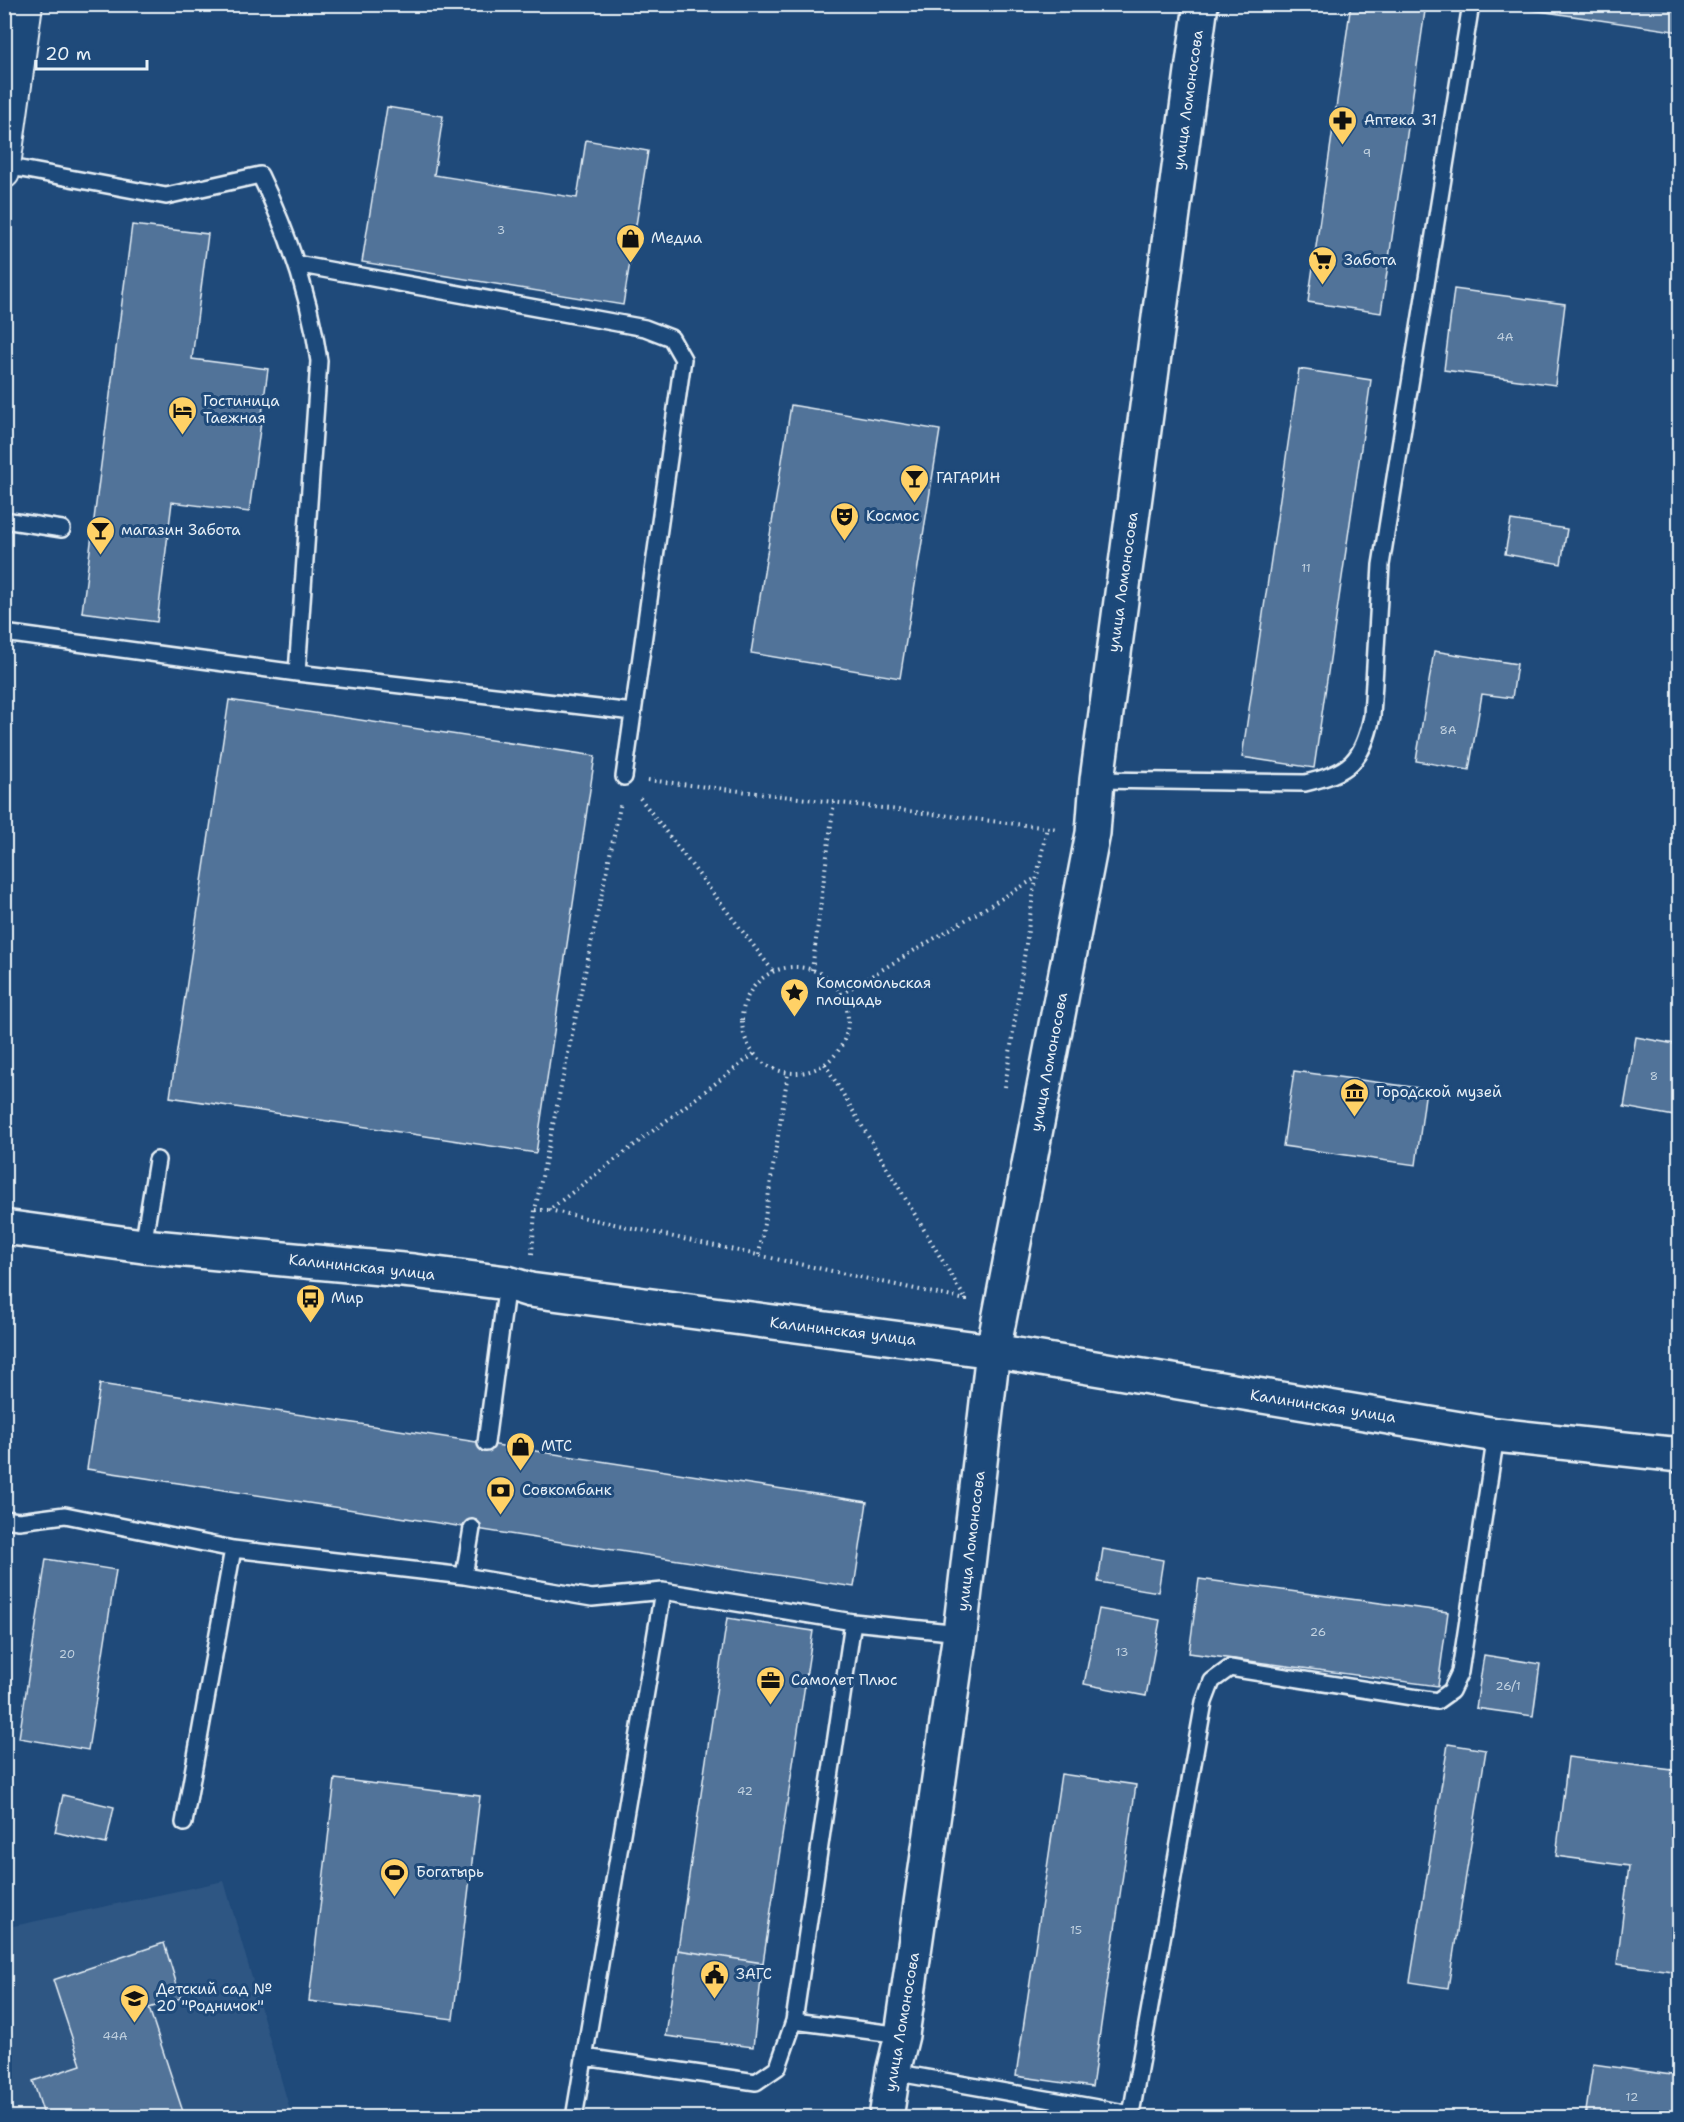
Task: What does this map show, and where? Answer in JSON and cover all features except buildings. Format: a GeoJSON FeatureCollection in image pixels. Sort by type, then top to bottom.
{"type":"FeatureCollection","features":[{"type":"Feature","properties":{"kind":"main road","name":"улица Ломоносова"},"geometry":{"type":"LineString","coordinates":[[886,2118],[893,2072],[902,2035],[960,1634],[993,1351],[1093,832],[1096,780],[1201,4]]}},
{"type":"Feature","properties":{"kind":"main road","name":"Калининская улица"},"geometry":{"type":"LineString","coordinates":[[4,1227],[143,1245],[413,1271],[993,1351],[1496,1435],[1680,1455]]}},
{"type":"Feature","properties":{"kind":"street"},"geometry":{"type":"LineString","coordinates":[[5,170],[27,4]]}},
{"type":"Feature","properties":{"kind":"lane"},"geometry":{"type":"LineString","coordinates":[[1096,780],[1305,783],[1324,779],[1345,770],[1360,755],[1372,716],[1381,565],[1471,4]]}},
{"type":"Feature","properties":{"kind":"lane"},"geometry":{"type":"LineString","coordinates":[[5,170],[166,196],[260,175],[274,204],[296,264],[313,320],[319,361],[297,673]]}},
{"type":"Feature","properties":{"kind":"lane"},"geometry":{"type":"LineString","coordinates":[[296,264],[645,328],[670,338],[683,359],[624,777]]}},
{"type":"Feature","properties":{"kind":"lane"},"geometry":{"type":"LineString","coordinates":[[4,520],[62,529]]}},
{"type":"Feature","properties":{"kind":"lane"},"geometry":{"type":"LineString","coordinates":[[4,633],[297,673],[633,712]]}},
{"type":"Feature","properties":{"kind":"lane"},"geometry":{"type":"LineString","coordinates":[[143,1245],[157,1160]]}},
{"type":"Feature","properties":{"kind":"lane"},"geometry":{"type":"LineString","coordinates":[[486,1443],[518,1287]]}},
{"type":"Feature","properties":{"kind":"lane"},"geometry":{"type":"LineString","coordinates":[[893,2072],[1131,2116],[1204,1702],[1212,1681],[1230,1668],[1437,1701],[1451,1691],[1460,1672],[1496,1435]]}},
{"type":"Feature","properties":{"kind":"lane"},"geometry":{"type":"LineString","coordinates":[[4,1519],[19,1521],[65,1515],[232,1549],[464,1576],[592,1598],[663,1591],[853,1622],[960,1634]]}},
{"type":"Feature","properties":{"kind":"lane"},"geometry":{"type":"LineString","coordinates":[[464,1576],[472,1528]]}},
{"type":"Feature","properties":{"kind":"lane"},"geometry":{"type":"LineString","coordinates":[[184,1824],[232,1549]]}},
{"type":"Feature","properties":{"kind":"lane"},"geometry":{"type":"LineString","coordinates":[[574,2118],[663,1591]]}},
{"type":"Feature","properties":{"kind":"lane"},"geometry":{"type":"LineString","coordinates":[[584,2058],[756,2082],[778,2067],[794,2021],[853,1622]]}},
{"type":"Feature","properties":{"kind":"lane"},"geometry":{"type":"LineString","coordinates":[[794,2021],[902,2035]]}},
{"type":"Feature","properties":{"kind":"path"},"geometry":{"type":"LineString","coordinates":[[624,777],[1093,832]]}},
{"type":"Feature","properties":{"kind":"path"},"geometry":{"type":"LineString","coordinates":[[624,777],[773,971]]}},
{"type":"Feature","properties":{"kind":"path"},"geometry":{"type":"LineString","coordinates":[[518,1287],[620,806],[624,777]]}},
{"type":"Feature","properties":{"kind":"path"},"geometry":{"type":"LineString","coordinates":[[812,970],[834,802]]}},
{"type":"Feature","properties":{"kind":"path"},"geometry":{"type":"LineString","coordinates":[[1004,1095],[1036,878],[1047,827]]}},
{"type":"Feature","properties":{"kind":"path"},"geometry":{"type":"LineString","coordinates":[[841,994],[1036,878]]}},
{"type":"Feature","properties":{"kind":"path"},"geometry":{"type":"LineString","coordinates":[[792,967],[812,970],[829,979],[841,994],[848,1013],[846,1032],[839,1050],[825,1064],[807,1072],[788,1073],[769,1067],[754,1054],[744,1037],[741,1018],[746,998],[757,982],[773,971],[792,967]]}},
{"type":"Feature","properties":{"kind":"path"},"geometry":{"type":"LineString","coordinates":[[549,1210],[754,1054]]}},
{"type":"Feature","properties":{"kind":"path"},"geometry":{"type":"LineString","coordinates":[[825,1064],[966,1300]]}},
{"type":"Feature","properties":{"kind":"path"},"geometry":{"type":"LineString","coordinates":[[759,1255],[788,1073]]}},
{"type":"Feature","properties":{"kind":"path"},"geometry":{"type":"LineString","coordinates":[[535,1210],[549,1210],[966,1300]]}},
{"type":"Feature","properties":{"kind":"path"},"geometry":{"type":"LineString","coordinates":[[966,1300],[968,1288]]}},
{"type":"Feature","properties":{"kind":"shaded area","name":"Детский сад № 20 \"Родничок\""},"geometry":{"type":"Polygon","coordinates":[[[224,1881],[292,2117],[5,2117],[4,1928],[224,1881]]]}},
{"type":"Feature","properties":{"kind":"place","name":"Аптека 31"},"geometry":{"type":"Point","coordinates":[1343,146]}},
{"type":"Feature","properties":{"kind":"place","name":"Медиа"},"geometry":{"type":"Point","coordinates":[630,264]}},
{"type":"Feature","properties":{"kind":"place","name":"Забота"},"geometry":{"type":"Point","coordinates":[1323,286]}},
{"type":"Feature","properties":{"kind":"place","name":"Гостиница Таежная"},"geometry":{"type":"Point","coordinates":[182,436]}},
{"type":"Feature","properties":{"kind":"place","name":"ГАГАРИН"},"geometry":{"type":"Point","coordinates":[915,504]}},
{"type":"Feature","properties":{"kind":"place","name":"Космос"},"geometry":{"type":"Point","coordinates":[845,542]}},
{"type":"Feature","properties":{"kind":"place","name":"магазин Забота"},"geometry":{"type":"Point","coordinates":[100,556]}},
{"type":"Feature","properties":{"kind":"place","name":"Комсомольская площадь"},"geometry":{"type":"Point","coordinates":[795,1018]}},
{"type":"Feature","properties":{"kind":"place","name":"Городской музей"},"geometry":{"type":"Point","coordinates":[1355,1118]}},
{"type":"Feature","properties":{"kind":"place","name":"Мир"},"geometry":{"type":"Point","coordinates":[310,1324]}},
{"type":"Feature","properties":{"kind":"place","name":"МТС"},"geometry":{"type":"Point","coordinates":[520,1472]}},
{"type":"Feature","properties":{"kind":"place","name":"Совкомбанк"},"geometry":{"type":"Point","coordinates":[501,1516]}},
{"type":"Feature","properties":{"kind":"place","name":"Самолет Плюс"},"geometry":{"type":"Point","coordinates":[770,1706]}},
{"type":"Feature","properties":{"kind":"place","name":"Богатырь"},"geometry":{"type":"Point","coordinates":[395,1898]}},
{"type":"Feature","properties":{"kind":"place","name":"ЗАГС"},"geometry":{"type":"Point","coordinates":[715,2000]}},
{"type":"Feature","properties":{"kind":"place","name":"Детский сад № 20 \"Родничок\""},"geometry":{"type":"Point","coordinates":[135,2024]}}]}
